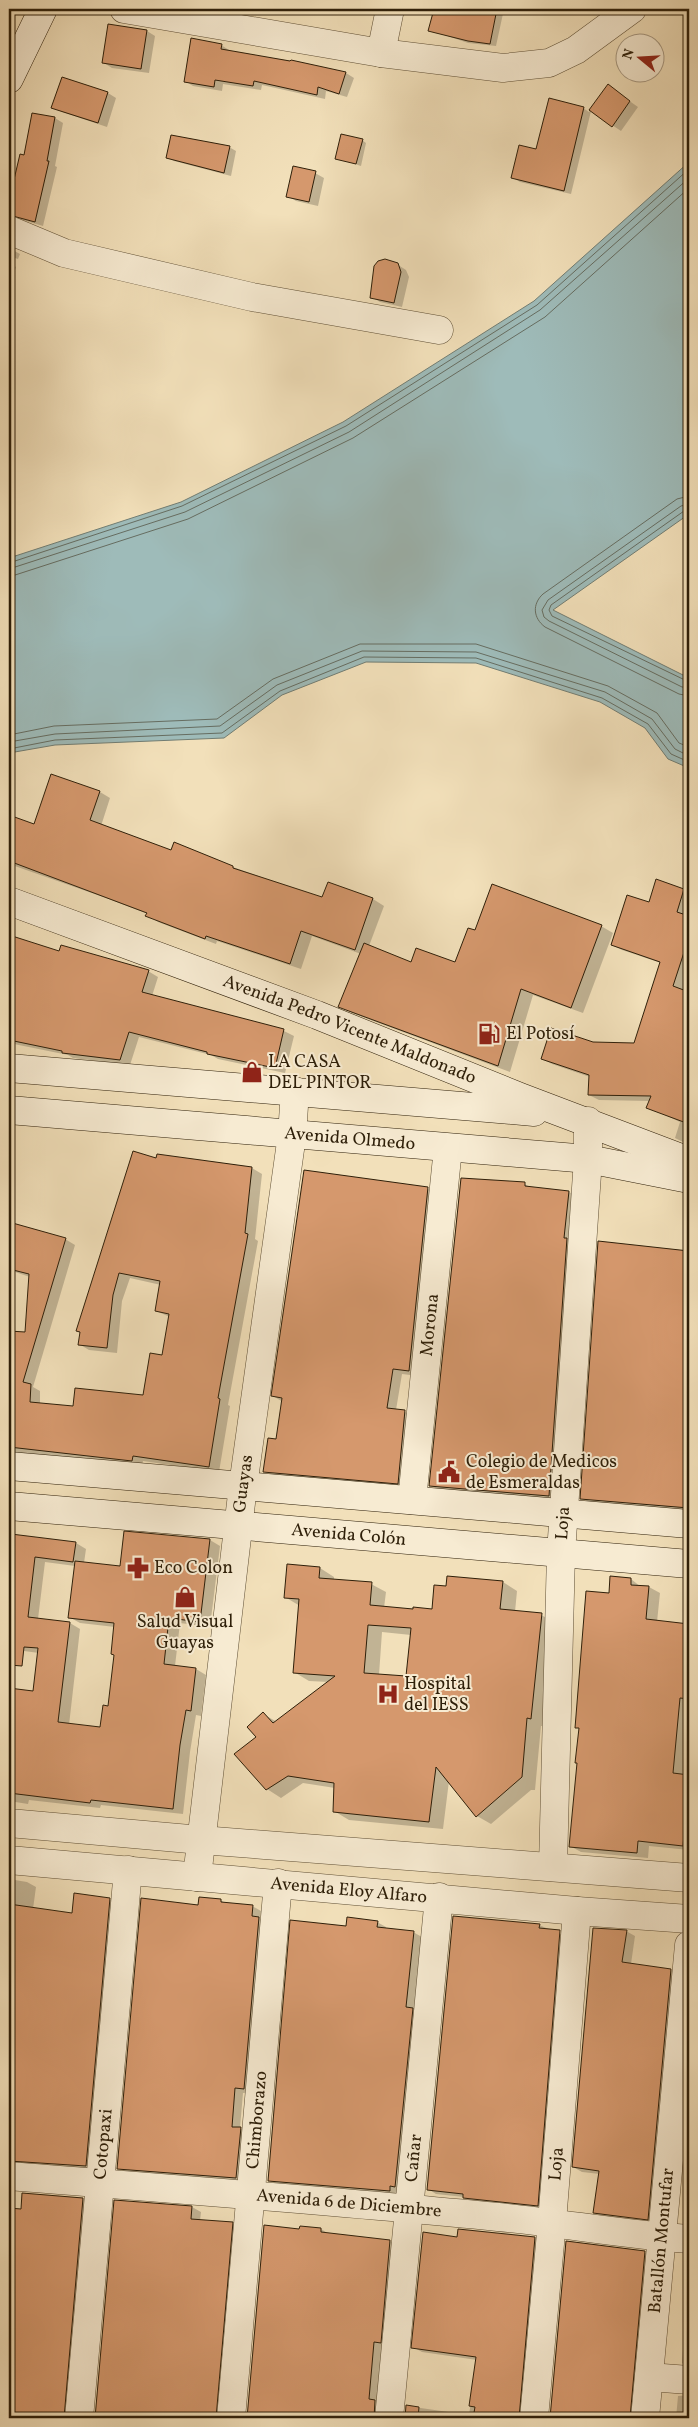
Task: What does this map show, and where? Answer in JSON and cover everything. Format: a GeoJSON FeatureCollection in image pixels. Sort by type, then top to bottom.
{"type":"FeatureCollection","features":[{"type":"Feature","properties":{"kind":"street"},"geometry":{"type":"LineString","coordinates":[[9,79],[43,9]]}},
{"type":"Feature","properties":{"kind":"street"},"geometry":{"type":"LineString","coordinates":[[124,9],[381,53],[503,68],[550,63],[576,50],[632,9]]}},
{"type":"Feature","properties":{"kind":"street"},"geometry":{"type":"LineString","coordinates":[[381,53],[390,9]]}},
{"type":"Feature","properties":{"kind":"street"},"geometry":{"type":"LineString","coordinates":[[9,230],[64,252],[242,295],[439,330]]}},
{"type":"Feature","properties":{"kind":"street","name":"Avenida Pedro Vicente Maldonado"},"geometry":{"type":"LineString","coordinates":[[9,901],[317,1015],[689,1161]]}},
{"type":"Feature","properties":{"kind":"street"},"geometry":{"type":"LineString","coordinates":[[9,1068],[578,1118]]}},
{"type":"Feature","properties":{"kind":"street","name":"Guayas"},"geometry":{"type":"LineString","coordinates":[[197,1877],[238,1525],[292,1135],[295,1092]]}},
{"type":"Feature","properties":{"kind":"street","name":"Avenida Olmedo"},"geometry":{"type":"LineString","coordinates":[[9,1110],[588,1159],[689,1179]]}},
{"type":"Feature","properties":{"kind":"street","name":"Loja"},"geometry":{"type":"LineString","coordinates":[[553,1867],[561,1553],[588,1159],[578,1118]]}},
{"type":"Feature","properties":{"kind":"street","name":"Morona"},"geometry":{"type":"LineString","coordinates":[[412,1500],[448,1148]]}},
{"type":"Feature","properties":{"kind":"street"},"geometry":{"type":"LineString","coordinates":[[9,1466],[689,1524]]}},
{"type":"Feature","properties":{"kind":"street","name":"Avenida Colón"},"geometry":{"type":"LineString","coordinates":[[9,1506],[689,1564]]}},
{"type":"Feature","properties":{"kind":"street","name":"Avenida Eloy Alfaro"},"geometry":{"type":"LineString","coordinates":[[9,1823],[689,1878]]}},
{"type":"Feature","properties":{"kind":"street","name":"Avenida Eloy Alfaro"},"geometry":{"type":"LineString","coordinates":[[9,1860],[439,1897],[577,1911],[689,1918]]}},
{"type":"Feature","properties":{"kind":"street","name":"Cotopaxi"},"geometry":{"type":"LineString","coordinates":[[79,2418],[128,1870]]}},
{"type":"Feature","properties":{"kind":"street","name":"Chimborazo"},"geometry":{"type":"LineString","coordinates":[[231,2418],[249,2195],[278,1883]]}},
{"type":"Feature","properties":{"kind":"street","name":"Cañar"},"geometry":{"type":"LineString","coordinates":[[389,2418],[439,1897]]}},
{"type":"Feature","properties":{"kind":"street","name":"Loja"},"geometry":{"type":"LineString","coordinates":[[534,2418],[577,1911]]}},
{"type":"Feature","properties":{"kind":"street","name":"Batallón Montufar"},"geometry":{"type":"LineString","coordinates":[[645,2418],[660,2237],[689,1945]]}},
{"type":"Feature","properties":{"kind":"street","name":"Avenida 6 de Diciembre"},"geometry":{"type":"LineString","coordinates":[[9,2176],[408,2208],[552,2222],[660,2237],[689,2239]]}},
{"type":"Feature","properties":{"kind":"street"},"geometry":{"type":"LineString","coordinates":[[649,2377],[689,2380]]}},
{"type":"Feature","properties":{"kind":"water"},"geometry":{"type":"Polygon","coordinates":[[[689,162],[689,514],[553,610],[689,678],[689,768],[668,759],[645,728],[600,702],[476,663],[366,662],[282,695],[224,738],[55,745],[9,753],[9,558],[181,502],[343,422],[534,301],[689,162]]]}},
{"type":"Feature","properties":{"kind":"building"},"geometry":{"type":"Polygon","coordinates":[[[434,9],[497,9],[490,44],[468,41],[428,31],[434,9]]]}},
{"type":"Feature","properties":{"kind":"building"},"geometry":{"type":"Polygon","coordinates":[[[108,24],[147,30],[141,69],[102,63],[108,24]]]}},
{"type":"Feature","properties":{"kind":"building"},"geometry":{"type":"Polygon","coordinates":[[[191,38],[222,44],[221,49],[291,60],[346,72],[339,94],[318,87],[317,95],[254,81],[253,86],[215,80],[214,87],[184,82],[191,38]]]}},
{"type":"Feature","properties":{"kind":"building"},"geometry":{"type":"Polygon","coordinates":[[[62,77],[108,92],[98,123],[51,108],[62,77]]]}},
{"type":"Feature","properties":{"kind":"building"},"geometry":{"type":"Polygon","coordinates":[[[608,84],[630,101],[612,127],[589,110],[608,84]]]}},
{"type":"Feature","properties":{"kind":"building"},"geometry":{"type":"Polygon","coordinates":[[[549,98],[584,107],[564,191],[511,178],[519,145],[536,149],[549,98]]]}},
{"type":"Feature","properties":{"kind":"building"},"geometry":{"type":"Polygon","coordinates":[[[32,113],[55,117],[47,161],[49,161],[35,222],[9,215],[9,201],[20,154],[24,155],[32,113]]]}},
{"type":"Feature","properties":{"kind":"building"},"geometry":{"type":"Polygon","coordinates":[[[341,134],[363,139],[356,164],[335,159],[341,134]]]}},
{"type":"Feature","properties":{"kind":"building"},"geometry":{"type":"Polygon","coordinates":[[[171,135],[230,146],[224,173],[166,158],[171,135]]]}},
{"type":"Feature","properties":{"kind":"building"},"geometry":{"type":"Polygon","coordinates":[[[293,166],[316,171],[309,202],[286,197],[293,166]]]}},
{"type":"Feature","properties":{"kind":"building"},"geometry":{"type":"Polygon","coordinates":[[[385,259],[398,263],[401,272],[394,303],[370,298],[374,266],[378,261],[385,259]]]}},
{"type":"Feature","properties":{"kind":"building"},"geometry":{"type":"Polygon","coordinates":[[[51,774],[100,791],[90,820],[171,850],[174,842],[233,866],[233,868],[322,897],[328,882],[373,898],[355,950],[301,931],[290,964],[206,936],[205,939],[145,916],[147,913],[9,861],[9,815],[34,824],[51,774]]]}},
{"type":"Feature","properties":{"kind":"building"},"geometry":{"type":"Polygon","coordinates":[[[656,879],[684,889],[677,912],[689,916],[689,937],[673,986],[689,992],[689,1124],[646,1108],[651,1096],[588,1095],[589,1075],[541,1059],[551,1028],[593,1042],[634,1043],[660,962],[611,945],[627,895],[649,902],[656,879]]]}},
{"type":"Feature","properties":{"kind":"building"},"geometry":{"type":"Polygon","coordinates":[[[492,884],[602,925],[571,1008],[521,989],[498,1066],[338,1007],[364,943],[411,962],[416,948],[455,962],[468,928],[475,930],[492,884]]]}},
{"type":"Feature","properties":{"kind":"building"},"geometry":{"type":"Polygon","coordinates":[[[9,935],[59,951],[61,945],[149,970],[142,992],[284,1029],[275,1068],[207,1054],[207,1052],[129,1032],[120,1060],[62,1053],[62,1051],[9,1040],[9,935]]]}},
{"type":"Feature","properties":{"kind":"building"},"geometry":{"type":"Polygon","coordinates":[[[133,1151],[156,1158],[157,1154],[252,1167],[245,1233],[248,1234],[218,1398],[220,1399],[209,1467],[133,1456],[132,1461],[9,1447],[9,1331],[25,1332],[29,1274],[9,1269],[9,1222],[66,1238],[23,1382],[31,1384],[30,1402],[73,1406],[75,1388],[143,1395],[150,1353],[162,1355],[169,1314],[155,1311],[160,1281],[119,1273],[113,1295],[107,1348],[78,1345],[80,1332],[76,1331],[133,1151]]]}},
{"type":"Feature","properties":{"kind":"building"},"geometry":{"type":"Polygon","coordinates":[[[304,1170],[428,1187],[409,1371],[393,1369],[387,1408],[405,1410],[398,1484],[263,1472],[268,1438],[276,1439],[282,1398],[271,1396],[304,1170]]]}},
{"type":"Feature","properties":{"kind":"building"},"geometry":{"type":"Polygon","coordinates":[[[461,1178],[525,1182],[525,1186],[569,1191],[564,1238],[567,1238],[549,1496],[429,1486],[461,1178]]]}},
{"type":"Feature","properties":{"kind":"building"},"geometry":{"type":"Polygon","coordinates":[[[598,1241],[689,1251],[689,1508],[580,1499],[598,1241]]]}},
{"type":"Feature","properties":{"kind":"building"},"geometry":{"type":"Polygon","coordinates":[[[124,1531],[210,1539],[200,1622],[169,1618],[164,1664],[196,1668],[191,1711],[186,1710],[180,1745],[173,1809],[91,1800],[90,1803],[9,1793],[9,1688],[33,1691],[38,1648],[24,1647],[22,1666],[9,1665],[11,1534],[76,1542],[73,1562],[35,1557],[28,1617],[70,1622],[58,1722],[100,1727],[103,1705],[108,1706],[114,1655],[111,1654],[114,1623],[68,1618],[75,1561],[120,1566],[124,1531]]]}},
{"type":"Feature","properties":{"kind":"building"},"geometry":{"type":"Polygon","coordinates":[[[287,1564],[320,1567],[319,1578],[372,1582],[370,1605],[413,1609],[413,1607],[432,1609],[434,1585],[446,1586],[447,1576],[503,1581],[500,1609],[542,1613],[531,1719],[527,1718],[522,1777],[476,1817],[436,1767],[429,1822],[333,1812],[334,1783],[288,1776],[266,1790],[234,1754],[256,1737],[247,1727],[263,1712],[273,1723],[335,1676],[293,1673],[299,1599],[284,1598],[287,1564]],[[368,1625],[364,1673],[406,1676],[411,1628],[368,1625]]]}},
{"type":"Feature","properties":{"kind":"building"},"geometry":{"type":"Polygon","coordinates":[[[610,1576],[631,1578],[631,1585],[649,1586],[646,1619],[689,1624],[689,1699],[680,1698],[673,1773],[689,1775],[683,1846],[638,1841],[637,1853],[569,1847],[577,1763],[575,1763],[579,1728],[575,1728],[586,1591],[609,1593],[610,1576]]]}},
{"type":"Feature","properties":{"kind":"building"},"geometry":{"type":"Polygon","coordinates":[[[74,1893],[110,1898],[86,2166],[9,2161],[9,1904],[72,1913],[74,1893]]]}},
{"type":"Feature","properties":{"kind":"building"},"geometry":{"type":"Polygon","coordinates":[[[199,1897],[221,1899],[221,1902],[253,1905],[252,1916],[259,1917],[244,2089],[235,2088],[232,2127],[241,2127],[236,2178],[117,2169],[141,1898],[198,1905],[199,1897]]]}},
{"type":"Feature","properties":{"kind":"building"},"geometry":{"type":"Polygon","coordinates":[[[453,1916],[540,1924],[539,1928],[560,1930],[538,2206],[463,2198],[463,2194],[427,2190],[453,1916]]]}},
{"type":"Feature","properties":{"kind":"building"},"geometry":{"type":"Polygon","coordinates":[[[347,1917],[378,1921],[377,1927],[414,1931],[406,2007],[413,2008],[395,2187],[390,2186],[390,2191],[268,2181],[290,1920],[346,1926],[347,1917]]]}},
{"type":"Feature","properties":{"kind":"building"},"geometry":{"type":"Polygon","coordinates":[[[593,1928],[627,1930],[622,1962],[671,1969],[648,2220],[593,2213],[599,2171],[572,2167],[593,1928]]]}},
{"type":"Feature","properties":{"kind":"building"},"geometry":{"type":"Polygon","coordinates":[[[22,2193],[83,2198],[64,2418],[9,2418],[9,2208],[21,2209],[22,2193]]]}},
{"type":"Feature","properties":{"kind":"building"},"geometry":{"type":"Polygon","coordinates":[[[114,2200],[192,2206],[191,2219],[233,2222],[216,2418],[95,2418],[114,2200]]]}},
{"type":"Feature","properties":{"kind":"building"},"geometry":{"type":"Polygon","coordinates":[[[264,2225],[299,2229],[300,2226],[321,2228],[321,2232],[390,2240],[381,2343],[374,2342],[369,2399],[375,2400],[374,2418],[247,2418],[264,2225]]]}},
{"type":"Feature","properties":{"kind":"building"},"geometry":{"type":"Polygon","coordinates":[[[458,2229],[535,2237],[519,2418],[473,2418],[475,2407],[469,2406],[476,2357],[411,2348],[423,2232],[457,2237],[458,2229]]]}},
{"type":"Feature","properties":{"kind":"building"},"geometry":{"type":"Polygon","coordinates":[[[566,2241],[645,2251],[630,2418],[550,2418],[566,2241]]]}},
{"type":"Feature","properties":{"kind":"building"},"geometry":{"type":"Polygon","coordinates":[[[406,2405],[419,2407],[418,2418],[405,2418],[406,2405]]]}},
{"type":"Feature","properties":{"kind":"place","name":"El Potosí"},"geometry":{"type":"Point","coordinates":[489,1034]}},
{"type":"Feature","properties":{"kind":"place","name":"LA CASA DEL PINTOR"},"geometry":{"type":"Point","coordinates":[252,1072]}},
{"type":"Feature","properties":{"kind":"place","name":"Colegio de Medicos de Esmeraldas"},"geometry":{"type":"Point","coordinates":[449,1472]}},
{"type":"Feature","properties":{"kind":"place","name":"Eco Colon"},"geometry":{"type":"Point","coordinates":[138,1568]}},
{"type":"Feature","properties":{"kind":"place","name":"Salud Visual Guayas"},"geometry":{"type":"Point","coordinates":[185,1597]}},
{"type":"Feature","properties":{"kind":"place","name":"Hospital del IESS"},"geometry":{"type":"Point","coordinates":[388,1694]}}]}
